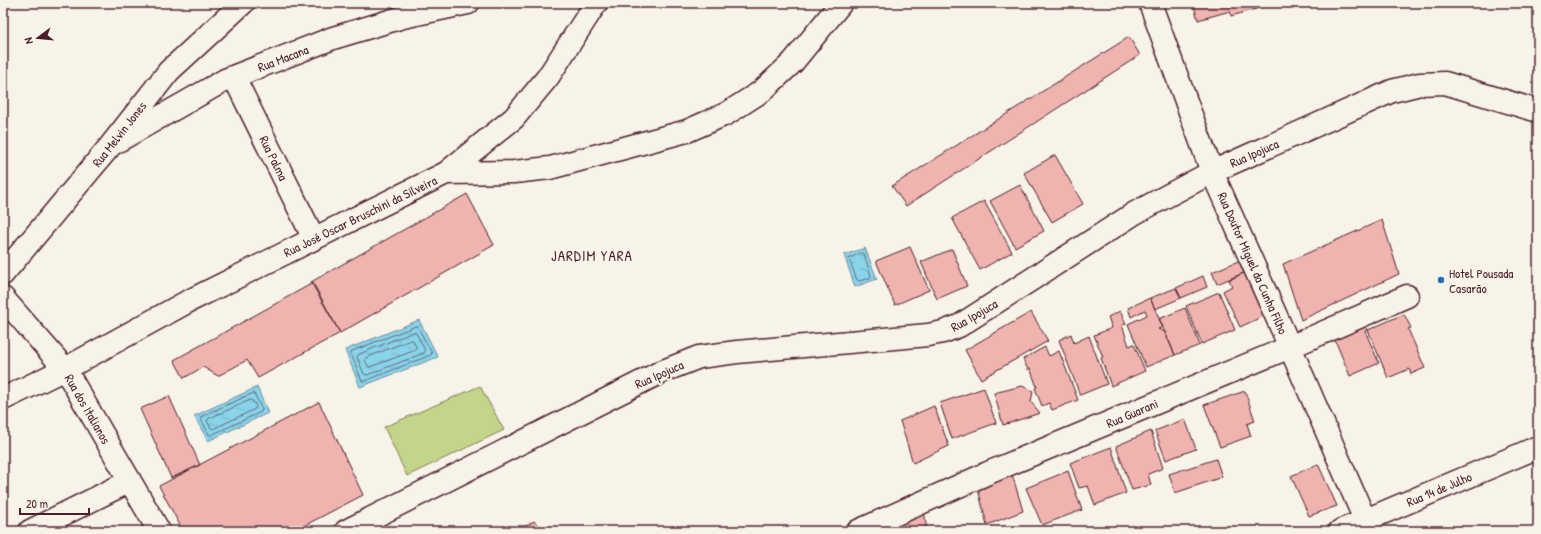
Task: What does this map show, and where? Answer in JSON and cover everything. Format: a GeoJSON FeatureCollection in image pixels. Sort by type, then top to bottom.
{"type":"FeatureCollection","features":[{"type":"Feature","properties":{"kind":"street","name":"Rua Melvin Jones"},"geometry":{"type":"LineString","coordinates":[[3,274],[111,146],[168,71],[243,3]]}},
{"type":"Feature","properties":{"kind":"street","name":"Rua Macana"},"geometry":{"type":"LineString","coordinates":[[111,146],[225,80],[333,38],[403,18],[468,3]]}},
{"type":"Feature","properties":{"kind":"street"},"geometry":{"type":"LineString","coordinates":[[446,173],[514,118],[548,77],[596,3]]}},
{"type":"Feature","properties":{"kind":"street","name":"Rua José Oscar Bruschini da Silveira"},"geometry":{"type":"LineString","coordinates":[[3,399],[65,368],[187,302],[446,173],[514,172],[550,168],[687,131],[726,114],[762,91],[793,62],[841,3]]}},
{"type":"Feature","properties":{"kind":"street","name":"Rua Doutor Miguel da Cunha Filho"},"geometry":{"type":"LineString","coordinates":[[1150,3],[1212,172],[1290,347],[1350,527]]}},
{"type":"Feature","properties":{"kind":"street","name":"Rua Palma"},"geometry":{"type":"LineString","coordinates":[[234,77],[314,239]]}},
{"type":"Feature","properties":{"kind":"street","name":"Rua Ipojuca"},"geometry":{"type":"LineString","coordinates":[[346,531],[661,372],[699,357],[737,352],[928,335],[943,332],[959,326],[1135,213],[1212,172],[1392,91],[1420,84],[1445,83],[1538,111]]}},
{"type":"Feature","properties":{"kind":"street","name":"Rua Guarani"},"geometry":{"type":"LineString","coordinates":[[858,531],[988,473],[1290,347],[1407,296]]}},
{"type":"Feature","properties":{"kind":"street","name":"Rua dos Italianos"},"geometry":{"type":"LineString","coordinates":[[3,298],[65,368],[159,531]]}},
{"type":"Feature","properties":{"kind":"street","name":"Rua 14 de Julho"},"geometry":{"type":"LineString","coordinates":[[1350,527],[1538,447]]}},
{"type":"Feature","properties":{"kind":"street"},"geometry":{"type":"LineString","coordinates":[[30,531],[130,481]]}},
{"type":"Feature","properties":{"kind":"green space"},"geometry":{"type":"Polygon","coordinates":[[[480,386],[504,430],[407,476],[384,427],[480,386]]]}},
{"type":"Feature","properties":{"kind":"water"},"geometry":{"type":"Polygon","coordinates":[[[865,248],[877,279],[855,287],[844,255],[865,248]]]}},
{"type":"Feature","properties":{"kind":"water"},"geometry":{"type":"Polygon","coordinates":[[[419,320],[438,357],[360,387],[345,350],[419,320]]]}},
{"type":"Feature","properties":{"kind":"water"},"geometry":{"type":"Polygon","coordinates":[[[257,387],[268,413],[208,441],[194,416],[257,387]]]}},
{"type":"Feature","properties":{"kind":"building"},"geometry":{"type":"Polygon","coordinates":[[[1193,3],[1270,3],[1270,5],[1231,16],[1230,11],[1198,20],[1193,3]]]}},
{"type":"Feature","properties":{"kind":"building"},"geometry":{"type":"Polygon","coordinates":[[[1129,37],[1140,55],[906,206],[892,186],[1129,37]]]}},
{"type":"Feature","properties":{"kind":"building"},"geometry":{"type":"Polygon","coordinates":[[[1055,155],[1083,204],[1052,222],[1024,173],[1055,155]]]}},
{"type":"Feature","properties":{"kind":"building"},"geometry":{"type":"Polygon","coordinates":[[[1020,185],[1044,231],[1015,247],[990,201],[1020,185]]]}},
{"type":"Feature","properties":{"kind":"building"},"geometry":{"type":"Polygon","coordinates":[[[467,194],[494,245],[340,333],[311,282],[467,194]]]}},
{"type":"Feature","properties":{"kind":"building"},"geometry":{"type":"Polygon","coordinates":[[[984,201],[1012,252],[980,270],[952,218],[984,201]]]}},
{"type":"Feature","properties":{"kind":"building"},"geometry":{"type":"Polygon","coordinates":[[[1382,220],[1399,274],[1301,320],[1283,264],[1382,220]]]}},
{"type":"Feature","properties":{"kind":"building"},"geometry":{"type":"Polygon","coordinates":[[[910,247],[929,290],[895,305],[876,261],[910,247]]]}},
{"type":"Feature","properties":{"kind":"building"},"geometry":{"type":"Polygon","coordinates":[[[952,249],[967,286],[937,299],[921,262],[952,249]]]}},
{"type":"Feature","properties":{"kind":"building"},"geometry":{"type":"Polygon","coordinates":[[[1248,257],[1253,269],[1217,284],[1212,272],[1248,257]]]}},
{"type":"Feature","properties":{"kind":"building"},"geometry":{"type":"Polygon","coordinates":[[[1248,271],[1268,314],[1240,327],[1223,291],[1232,286],[1229,280],[1248,271]]]}},
{"type":"Feature","properties":{"kind":"building"},"geometry":{"type":"Polygon","coordinates":[[[1203,276],[1207,287],[1181,298],[1176,288],[1203,276]]]}},
{"type":"Feature","properties":{"kind":"building"},"geometry":{"type":"Polygon","coordinates":[[[313,283],[340,333],[258,378],[247,360],[218,376],[203,367],[184,378],[174,360],[313,283]]]}},
{"type":"Feature","properties":{"kind":"building"},"geometry":{"type":"Polygon","coordinates":[[[1176,288],[1181,298],[1155,309],[1150,298],[1176,288]]]}},
{"type":"Feature","properties":{"kind":"building"},"geometry":{"type":"Polygon","coordinates":[[[1219,292],[1235,330],[1202,344],[1186,306],[1219,292]]]}},
{"type":"Feature","properties":{"kind":"building"},"geometry":{"type":"Polygon","coordinates":[[[1150,298],[1163,327],[1158,329],[1165,332],[1175,355],[1146,367],[1128,324],[1147,315],[1145,310],[1131,317],[1128,308],[1150,298]]]}},
{"type":"Feature","properties":{"kind":"building"},"geometry":{"type":"Polygon","coordinates":[[[1185,308],[1200,345],[1175,355],[1159,319],[1185,308]]]}},
{"type":"Feature","properties":{"kind":"building"},"geometry":{"type":"Polygon","coordinates":[[[1120,311],[1126,324],[1122,325],[1129,346],[1134,344],[1145,371],[1111,386],[1101,358],[1103,357],[1094,335],[1112,328],[1108,317],[1120,311]]]}},
{"type":"Feature","properties":{"kind":"building"},"geometry":{"type":"Polygon","coordinates":[[[1031,312],[1048,341],[981,379],[965,350],[1031,312]]]}},
{"type":"Feature","properties":{"kind":"building"},"geometry":{"type":"Polygon","coordinates":[[[1404,314],[1411,328],[1408,329],[1425,368],[1411,374],[1409,369],[1388,378],[1368,330],[1404,314]]]}},
{"type":"Feature","properties":{"kind":"building"},"geometry":{"type":"Polygon","coordinates":[[[1365,325],[1368,330],[1365,331],[1379,363],[1350,376],[1335,340],[1341,338],[1340,335],[1365,325]]]}},
{"type":"Feature","properties":{"kind":"building"},"geometry":{"type":"Polygon","coordinates":[[[1071,334],[1074,343],[1089,336],[1107,384],[1080,395],[1059,340],[1071,334]]]}},
{"type":"Feature","properties":{"kind":"building"},"geometry":{"type":"Polygon","coordinates":[[[1045,347],[1049,356],[1059,351],[1078,400],[1052,410],[1049,403],[1042,406],[1035,388],[1037,387],[1030,368],[1028,370],[1023,359],[1045,347]]]}},
{"type":"Feature","properties":{"kind":"building"},"geometry":{"type":"Polygon","coordinates":[[[1022,386],[1033,391],[1031,402],[1040,413],[1003,425],[994,393],[1022,386]]]}},
{"type":"Feature","properties":{"kind":"building"},"geometry":{"type":"Polygon","coordinates":[[[984,388],[996,423],[952,439],[940,403],[984,388]]]}},
{"type":"Feature","properties":{"kind":"building"},"geometry":{"type":"Polygon","coordinates":[[[1245,391],[1255,421],[1247,424],[1251,436],[1220,447],[1204,405],[1245,391]]]}},
{"type":"Feature","properties":{"kind":"building"},"geometry":{"type":"Polygon","coordinates":[[[169,396],[200,465],[171,478],[140,409],[169,396]]]}},
{"type":"Feature","properties":{"kind":"building"},"geometry":{"type":"Polygon","coordinates":[[[319,402],[363,495],[294,531],[183,531],[159,486],[319,402]]]}},
{"type":"Feature","properties":{"kind":"building"},"geometry":{"type":"Polygon","coordinates":[[[934,406],[949,446],[913,463],[900,421],[934,406]]]}},
{"type":"Feature","properties":{"kind":"building"},"geometry":{"type":"Polygon","coordinates":[[[1185,419],[1196,449],[1166,460],[1155,431],[1185,419]]]}},
{"type":"Feature","properties":{"kind":"building"},"geometry":{"type":"Polygon","coordinates":[[[1151,431],[1163,468],[1148,474],[1151,485],[1132,490],[1116,446],[1151,431]]]}},
{"type":"Feature","properties":{"kind":"building"},"geometry":{"type":"Polygon","coordinates":[[[1111,447],[1126,493],[1095,505],[1088,486],[1079,488],[1070,463],[1111,447]]]}},
{"type":"Feature","properties":{"kind":"building"},"geometry":{"type":"Polygon","coordinates":[[[1216,459],[1222,477],[1175,493],[1169,474],[1216,459]]]}},
{"type":"Feature","properties":{"kind":"building"},"geometry":{"type":"Polygon","coordinates":[[[1318,464],[1337,506],[1309,516],[1291,476],[1318,464]]]}},
{"type":"Feature","properties":{"kind":"building"},"geometry":{"type":"Polygon","coordinates":[[[1010,467],[1023,511],[987,525],[976,481],[1010,467]]]}},
{"type":"Feature","properties":{"kind":"building"},"geometry":{"type":"Polygon","coordinates":[[[1068,471],[1082,510],[1042,525],[1026,488],[1068,471]]]}},
{"type":"Feature","properties":{"kind":"building"},"geometry":{"type":"Polygon","coordinates":[[[924,510],[927,531],[893,531],[892,523],[924,510]]]}},
{"type":"Feature","properties":{"kind":"building"},"geometry":{"type":"Polygon","coordinates":[[[534,521],[544,531],[518,531],[534,521]]]}},
{"type":"Feature","properties":{"kind":"place","name":"Hotel Pousada Casarão"},"geometry":{"type":"Point","coordinates":[1441,280]}},
{"type":"Feature","properties":{"kind":"district","name":"JARDIM YARA"},"geometry":{"type":"Point","coordinates":[592,256]}}]}
